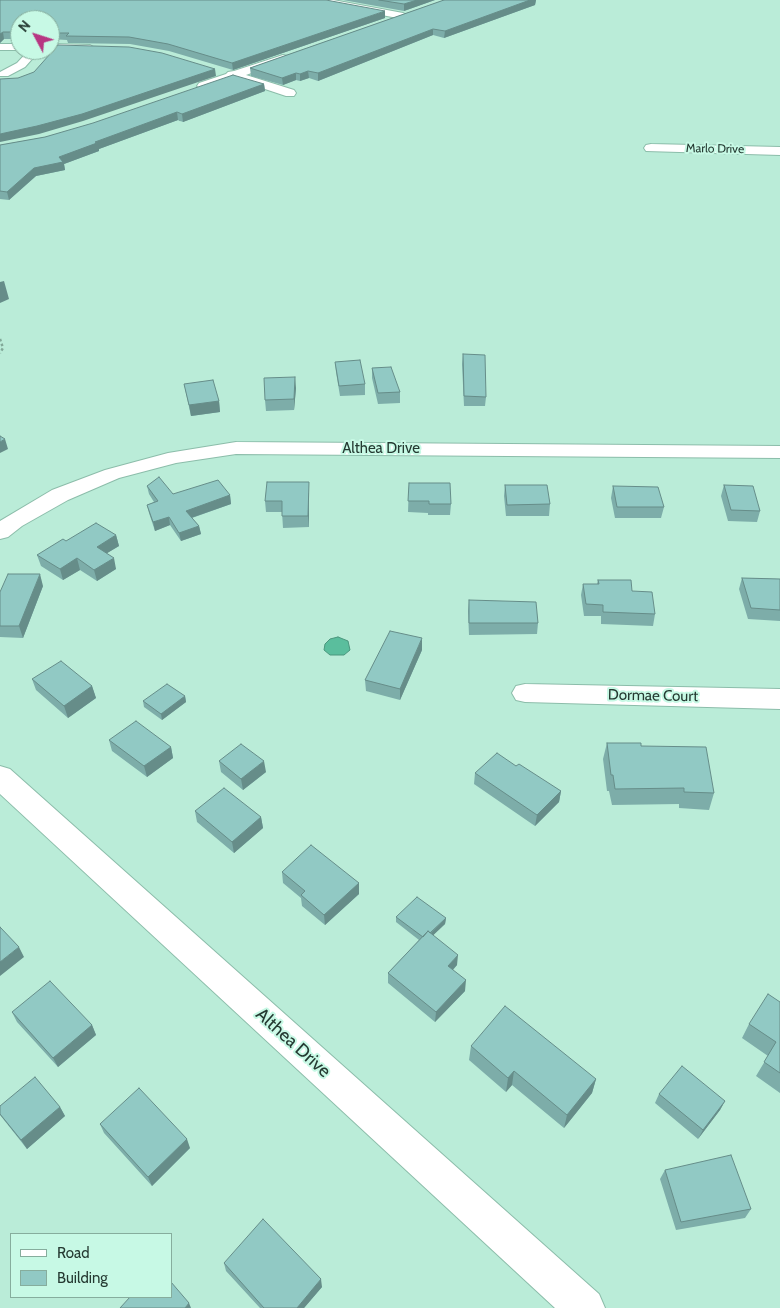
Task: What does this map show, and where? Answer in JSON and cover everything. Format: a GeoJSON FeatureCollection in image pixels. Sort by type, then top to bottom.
{"type":"FeatureCollection","features":[{"type":"Feature","properties":{"kind":"street"},"geometry":{"type":"LineString","coordinates":[[317,0],[403,16]]}},
{"type":"Feature","properties":{"kind":"street"},"geometry":{"type":"LineString","coordinates":[[380,24],[417,11]]}},
{"type":"Feature","properties":{"kind":"street"},"geometry":{"type":"LineString","coordinates":[[60,47],[104,48]]}},
{"type":"Feature","properties":{"kind":"street"},"geometry":{"type":"LineString","coordinates":[[191,90],[295,54]]}},
{"type":"Feature","properties":{"kind":"street"},"geometry":{"type":"LineString","coordinates":[[4,74],[21,65],[26,60]]}},
{"type":"Feature","properties":{"kind":"street"},"geometry":{"type":"LineString","coordinates":[[217,70],[290,93]]}},
{"type":"Feature","properties":{"kind":"street","name":"Marlo Drive"},"geometry":{"type":"LineString","coordinates":[[651,148],[780,151]]}},
{"type":"Feature","properties":{"kind":"street","name":"Althea Drive"},"geometry":{"type":"LineString","coordinates":[[0,532],[14,521],[60,495],[112,474],[175,457],[236,448],[780,452]]}},
{"type":"Feature","properties":{"kind":"street","name":"Dormae Court"},"geometry":{"type":"LineString","coordinates":[[525,693],[780,699]]}},
{"type":"Feature","properties":{"kind":"street","name":"Althea Drive"},"geometry":{"type":"LineString","coordinates":[[0,777],[585,1308]]}},
{"type":"Feature","properties":{"kind":"path"},"geometry":{"type":"LineString","coordinates":[[177,116],[171,118],[184,121]]}},
{"type":"Feature","properties":{"kind":"path"},"geometry":{"type":"LineString","coordinates":[[0,340],[3,348],[0,353]]}},
{"type":"Feature","properties":{"kind":"shaded area"},"geometry":{"type":"Polygon","coordinates":[[[338,637],[348,641],[350,650],[344,655],[330,655],[324,650],[325,644],[330,639],[338,637]]]}},
{"type":"Feature","properties":{"kind":"building"},"geometry":{"type":"Polygon","coordinates":[[[0,0],[326,0],[385,11],[232,63],[168,44],[129,37],[66,36],[69,33],[60,33],[60,10],[10,10],[10,32],[0,34],[0,0]]]}},
{"type":"Feature","properties":{"kind":"building"},"geometry":{"type":"Polygon","coordinates":[[[379,0],[417,0],[404,4],[379,0]]]}},
{"type":"Feature","properties":{"kind":"building"},"geometry":{"type":"Polygon","coordinates":[[[444,0],[530,0],[445,31],[433,29],[318,73],[308,71],[282,78],[250,68],[444,0]]]}},
{"type":"Feature","properties":{"kind":"building"},"geometry":{"type":"Polygon","coordinates":[[[60,45],[129,47],[162,53],[215,69],[82,114],[0,134],[0,79],[18,78],[34,72],[45,60],[60,60],[60,45]]]}},
{"type":"Feature","properties":{"kind":"building"},"geometry":{"type":"Polygon","coordinates":[[[233,75],[264,84],[182,114],[177,112],[95,142],[97,143],[59,157],[63,162],[34,168],[7,192],[0,191],[0,145],[45,137],[93,123],[233,75]]]}},
{"type":"Feature","properties":{"kind":"building"},"geometry":{"type":"Polygon","coordinates":[[[463,354],[485,355],[486,397],[464,396],[463,354]]]}},
{"type":"Feature","properties":{"kind":"building"},"geometry":{"type":"Polygon","coordinates":[[[360,360],[365,384],[339,386],[335,362],[360,360]]]}},
{"type":"Feature","properties":{"kind":"building"},"geometry":{"type":"Polygon","coordinates":[[[391,367],[400,392],[378,393],[372,368],[391,367]]]}},
{"type":"Feature","properties":{"kind":"building"},"geometry":{"type":"Polygon","coordinates":[[[295,377],[294,399],[265,400],[264,378],[295,377]]]}},
{"type":"Feature","properties":{"kind":"building"},"geometry":{"type":"Polygon","coordinates":[[[213,380],[219,401],[189,405],[184,384],[213,380]]]}},
{"type":"Feature","properties":{"kind":"building"},"geometry":{"type":"Polygon","coordinates":[[[159,477],[173,494],[218,480],[230,495],[186,511],[199,526],[179,533],[169,517],[153,522],[147,505],[158,501],[147,486],[159,477]]]}},
{"type":"Feature","properties":{"kind":"building"},"geometry":{"type":"Polygon","coordinates":[[[267,482],[309,482],[308,516],[282,516],[282,501],[265,501],[267,482]]]}},
{"type":"Feature","properties":{"kind":"building"},"geometry":{"type":"Polygon","coordinates":[[[409,483],[450,483],[451,504],[429,504],[429,501],[408,501],[409,483]]]}},
{"type":"Feature","properties":{"kind":"building"},"geometry":{"type":"Polygon","coordinates":[[[505,485],[547,485],[550,504],[507,505],[505,485]]]}},
{"type":"Feature","properties":{"kind":"building"},"geometry":{"type":"Polygon","coordinates":[[[724,485],[753,486],[760,511],[731,510],[724,485]]]}},
{"type":"Feature","properties":{"kind":"building"},"geometry":{"type":"Polygon","coordinates":[[[613,486],[658,487],[664,507],[617,507],[613,486]]]}},
{"type":"Feature","properties":{"kind":"building"},"geometry":{"type":"Polygon","coordinates":[[[96,523],[116,535],[97,547],[114,558],[94,570],[77,558],[60,569],[37,555],[63,539],[66,541],[96,523]]]}},
{"type":"Feature","properties":{"kind":"building"},"geometry":{"type":"Polygon","coordinates":[[[8,574],[40,574],[19,626],[0,626],[0,592],[8,574]]]}},
{"type":"Feature","properties":{"kind":"building"},"geometry":{"type":"Polygon","coordinates":[[[742,578],[780,579],[780,610],[751,608],[742,578]]]}},
{"type":"Feature","properties":{"kind":"building"},"geometry":{"type":"Polygon","coordinates":[[[598,580],[631,580],[632,591],[652,592],[655,614],[603,612],[603,605],[586,604],[583,584],[599,584],[598,580]]]}},
{"type":"Feature","properties":{"kind":"building"},"geometry":{"type":"Polygon","coordinates":[[[469,600],[536,602],[538,623],[469,623],[469,600]]]}},
{"type":"Feature","properties":{"kind":"building"},"geometry":{"type":"Polygon","coordinates":[[[390,631],[422,638],[400,689],[365,680],[390,631]]]}},
{"type":"Feature","properties":{"kind":"building"},"geometry":{"type":"Polygon","coordinates":[[[61,661],[92,686],[64,706],[32,679],[61,661]]]}},
{"type":"Feature","properties":{"kind":"building"},"geometry":{"type":"Polygon","coordinates":[[[167,684],[185,696],[161,714],[143,701],[167,684]]]}},
{"type":"Feature","properties":{"kind":"building"},"geometry":{"type":"Polygon","coordinates":[[[136,721],[171,747],[144,766],[109,740],[136,721]]]}},
{"type":"Feature","properties":{"kind":"building"},"geometry":{"type":"Polygon","coordinates":[[[607,743],[641,743],[641,746],[706,747],[714,793],[684,792],[684,788],[615,789],[613,775],[611,775],[607,743]]]}},
{"type":"Feature","properties":{"kind":"building"},"geometry":{"type":"Polygon","coordinates":[[[241,744],[264,761],[241,779],[219,761],[241,744]]]}},
{"type":"Feature","properties":{"kind":"building"},"geometry":{"type":"Polygon","coordinates":[[[497,753],[516,766],[519,764],[561,791],[537,815],[475,773],[497,753]]]}},
{"type":"Feature","properties":{"kind":"building"},"geometry":{"type":"Polygon","coordinates":[[[224,788],[261,817],[232,842],[195,811],[224,788]]]}},
{"type":"Feature","properties":{"kind":"building"},"geometry":{"type":"Polygon","coordinates":[[[311,845],[359,883],[324,915],[301,895],[305,891],[282,872],[311,845]]]}},
{"type":"Feature","properties":{"kind":"building"},"geometry":{"type":"Polygon","coordinates":[[[417,897],[446,918],[423,937],[396,917],[417,897]]]}},
{"type":"Feature","properties":{"kind":"building"},"geometry":{"type":"Polygon","coordinates":[[[0,927],[19,947],[0,962],[0,927]]]}},
{"type":"Feature","properties":{"kind":"building"},"geometry":{"type":"Polygon","coordinates":[[[428,931],[458,955],[448,966],[466,980],[436,1012],[388,973],[428,931]]]}},
{"type":"Feature","properties":{"kind":"building"},"geometry":{"type":"Polygon","coordinates":[[[50,981],[92,1025],[53,1058],[12,1012],[50,981]]]}},
{"type":"Feature","properties":{"kind":"building"},"geometry":{"type":"Polygon","coordinates":[[[768,994],[780,1002],[780,1073],[764,1062],[776,1042],[749,1024],[768,994]]]}},
{"type":"Feature","properties":{"kind":"building"},"geometry":{"type":"Polygon","coordinates":[[[505,1006],[596,1079],[567,1115],[514,1071],[508,1078],[471,1046],[505,1006]]]}},
{"type":"Feature","properties":{"kind":"building"},"geometry":{"type":"Polygon","coordinates":[[[682,1066],[725,1101],[703,1130],[659,1094],[682,1066]]]}},
{"type":"Feature","properties":{"kind":"building"},"geometry":{"type":"Polygon","coordinates":[[[35,1077],[60,1107],[21,1140],[0,1114],[0,1106],[35,1077]]]}},
{"type":"Feature","properties":{"kind":"building"},"geometry":{"type":"Polygon","coordinates":[[[139,1088],[187,1139],[148,1177],[100,1124],[139,1088]]]}},
{"type":"Feature","properties":{"kind":"building"},"geometry":{"type":"Polygon","coordinates":[[[731,1155],[751,1209],[681,1222],[665,1170],[731,1155]]]}},
{"type":"Feature","properties":{"kind":"building"},"geometry":{"type":"Polygon","coordinates":[[[263,1219],[321,1279],[297,1308],[264,1308],[224,1263],[263,1219]]]}},
{"type":"Feature","properties":{"kind":"building"},"geometry":{"type":"Polygon","coordinates":[[[172,1283],[189,1303],[185,1308],[120,1308],[129,1298],[172,1298],[172,1283]]]}}]}
